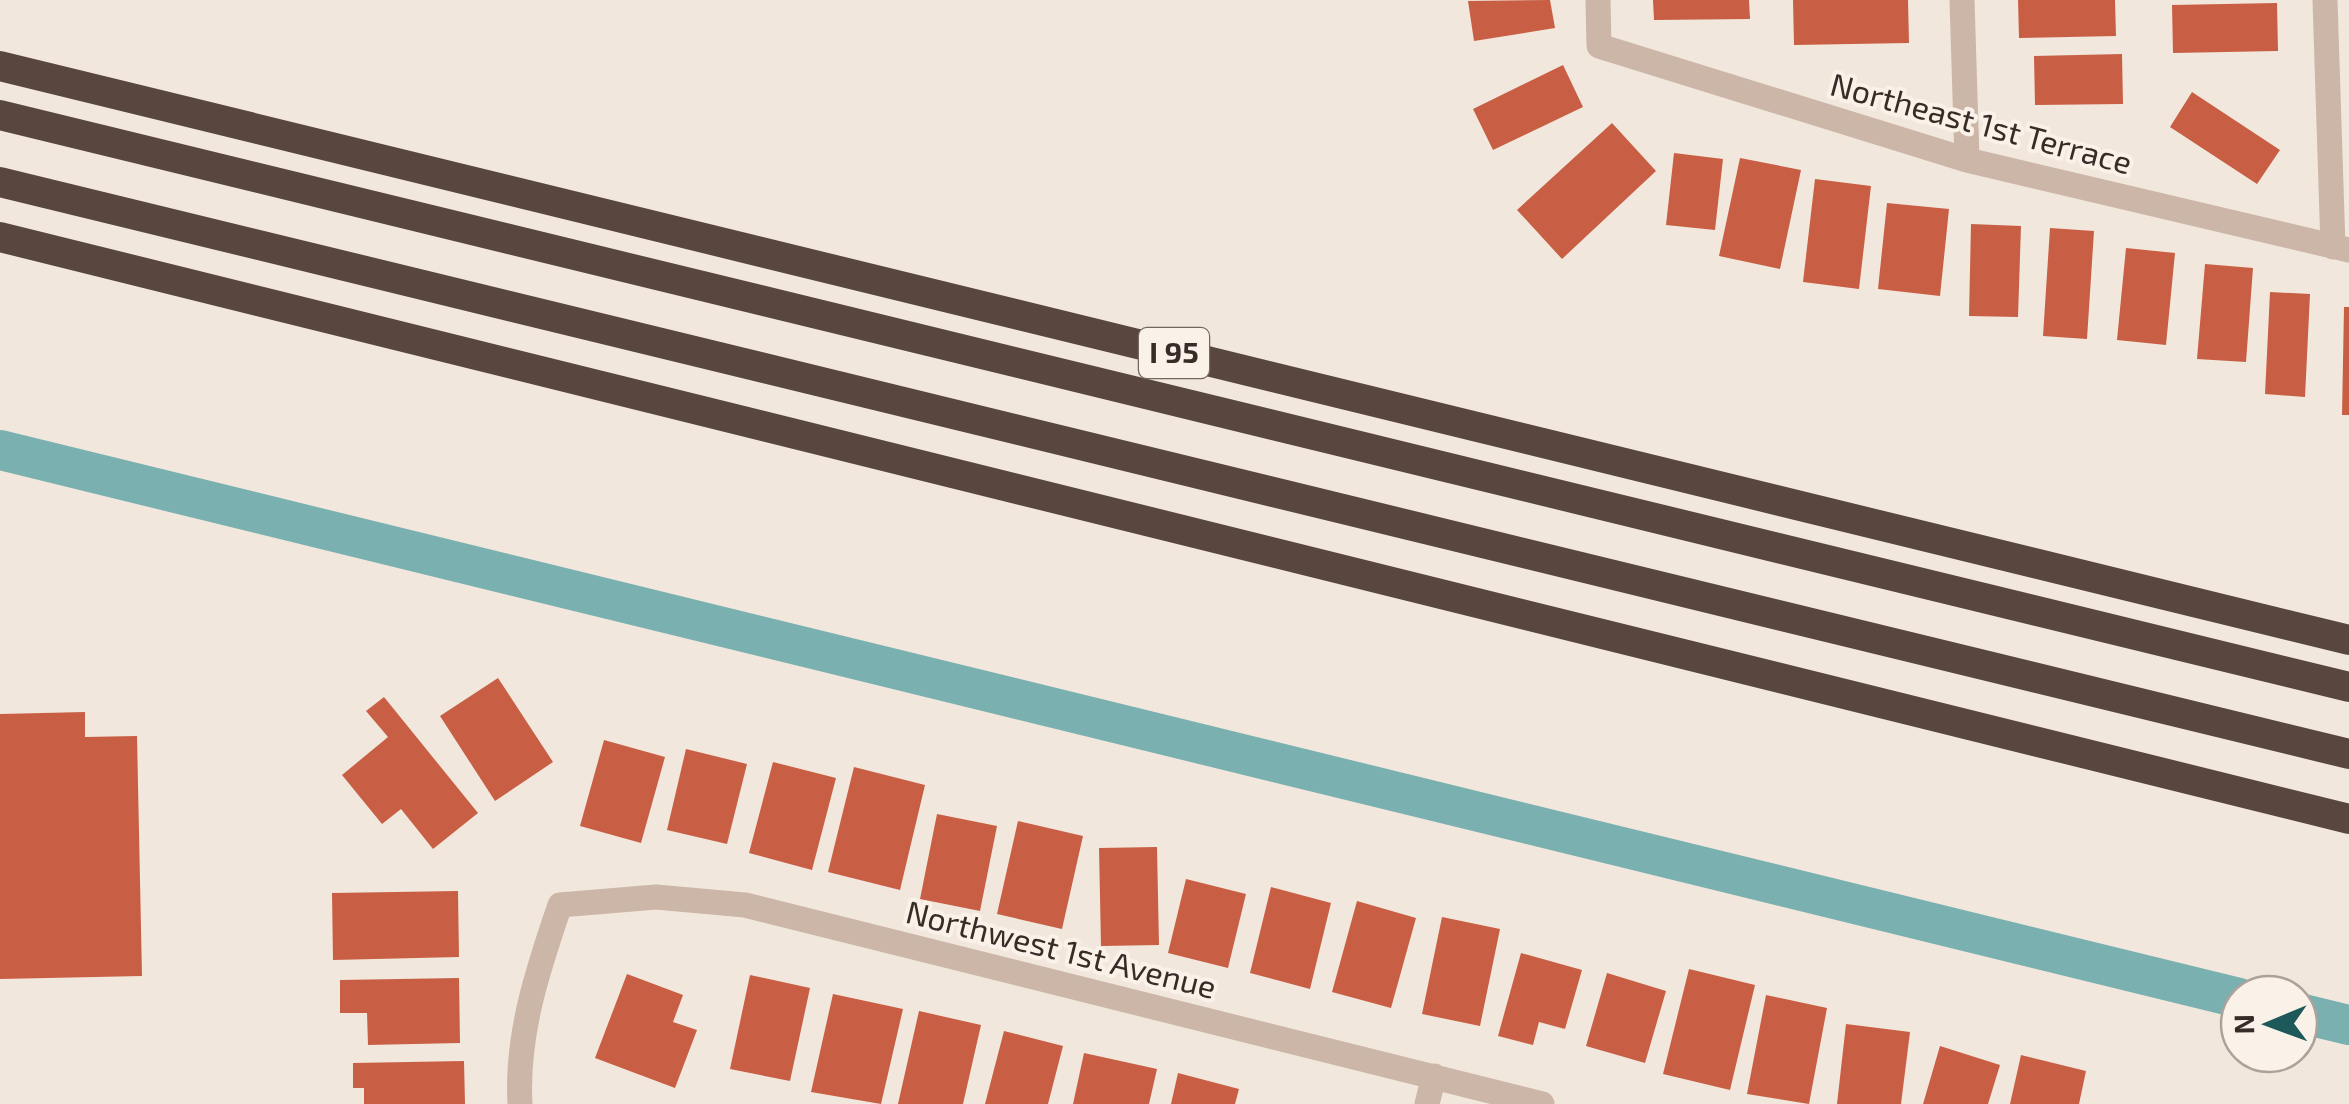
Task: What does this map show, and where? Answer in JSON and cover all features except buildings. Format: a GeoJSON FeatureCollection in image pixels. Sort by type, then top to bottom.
{"type":"FeatureCollection","features":[{"type":"Feature","properties":{"kind":"highway","name":"I 95"},"geometry":{"type":"LineString","coordinates":[[0,66],[2349,640]]}},
{"type":"Feature","properties":{"kind":"highway"},"geometry":{"type":"LineString","coordinates":[[0,115],[2349,687]]}},
{"type":"Feature","properties":{"kind":"highway"},"geometry":{"type":"LineString","coordinates":[[0,182],[2349,754]]}},
{"type":"Feature","properties":{"kind":"highway"},"geometry":{"type":"LineString","coordinates":[[0,237],[2349,819]]}},
{"type":"Feature","properties":{"kind":"street","name":"Northeast 1st Terrace"},"geometry":{"type":"LineString","coordinates":[[1598,0],[1599,46],[1967,160],[2341,248]]}},
{"type":"Feature","properties":{"kind":"street"},"geometry":{"type":"LineString","coordinates":[[1962,0],[1967,160]]}},
{"type":"Feature","properties":{"kind":"street"},"geometry":{"type":"LineString","coordinates":[[2325,0],[2341,248]]}},
{"type":"Feature","properties":{"kind":"street","name":"Northwest 1st Avenue"},"geometry":{"type":"LineString","coordinates":[[520,1104],[518,1076],[533,984],[560,904],[656,897],[745,905],[1542,1104]]}},
{"type":"Feature","properties":{"kind":"street"},"geometry":{"type":"LineString","coordinates":[[1428,1104],[1434,1076]]}},
{"type":"Feature","properties":{"kind":"waterway"},"geometry":{"type":"LineString","coordinates":[[0,450],[2219,993]]}},
{"type":"Feature","properties":{"kind":"waterway"},"geometry":{"type":"LineString","coordinates":[[2319,1018],[2349,1025]]}}]}
